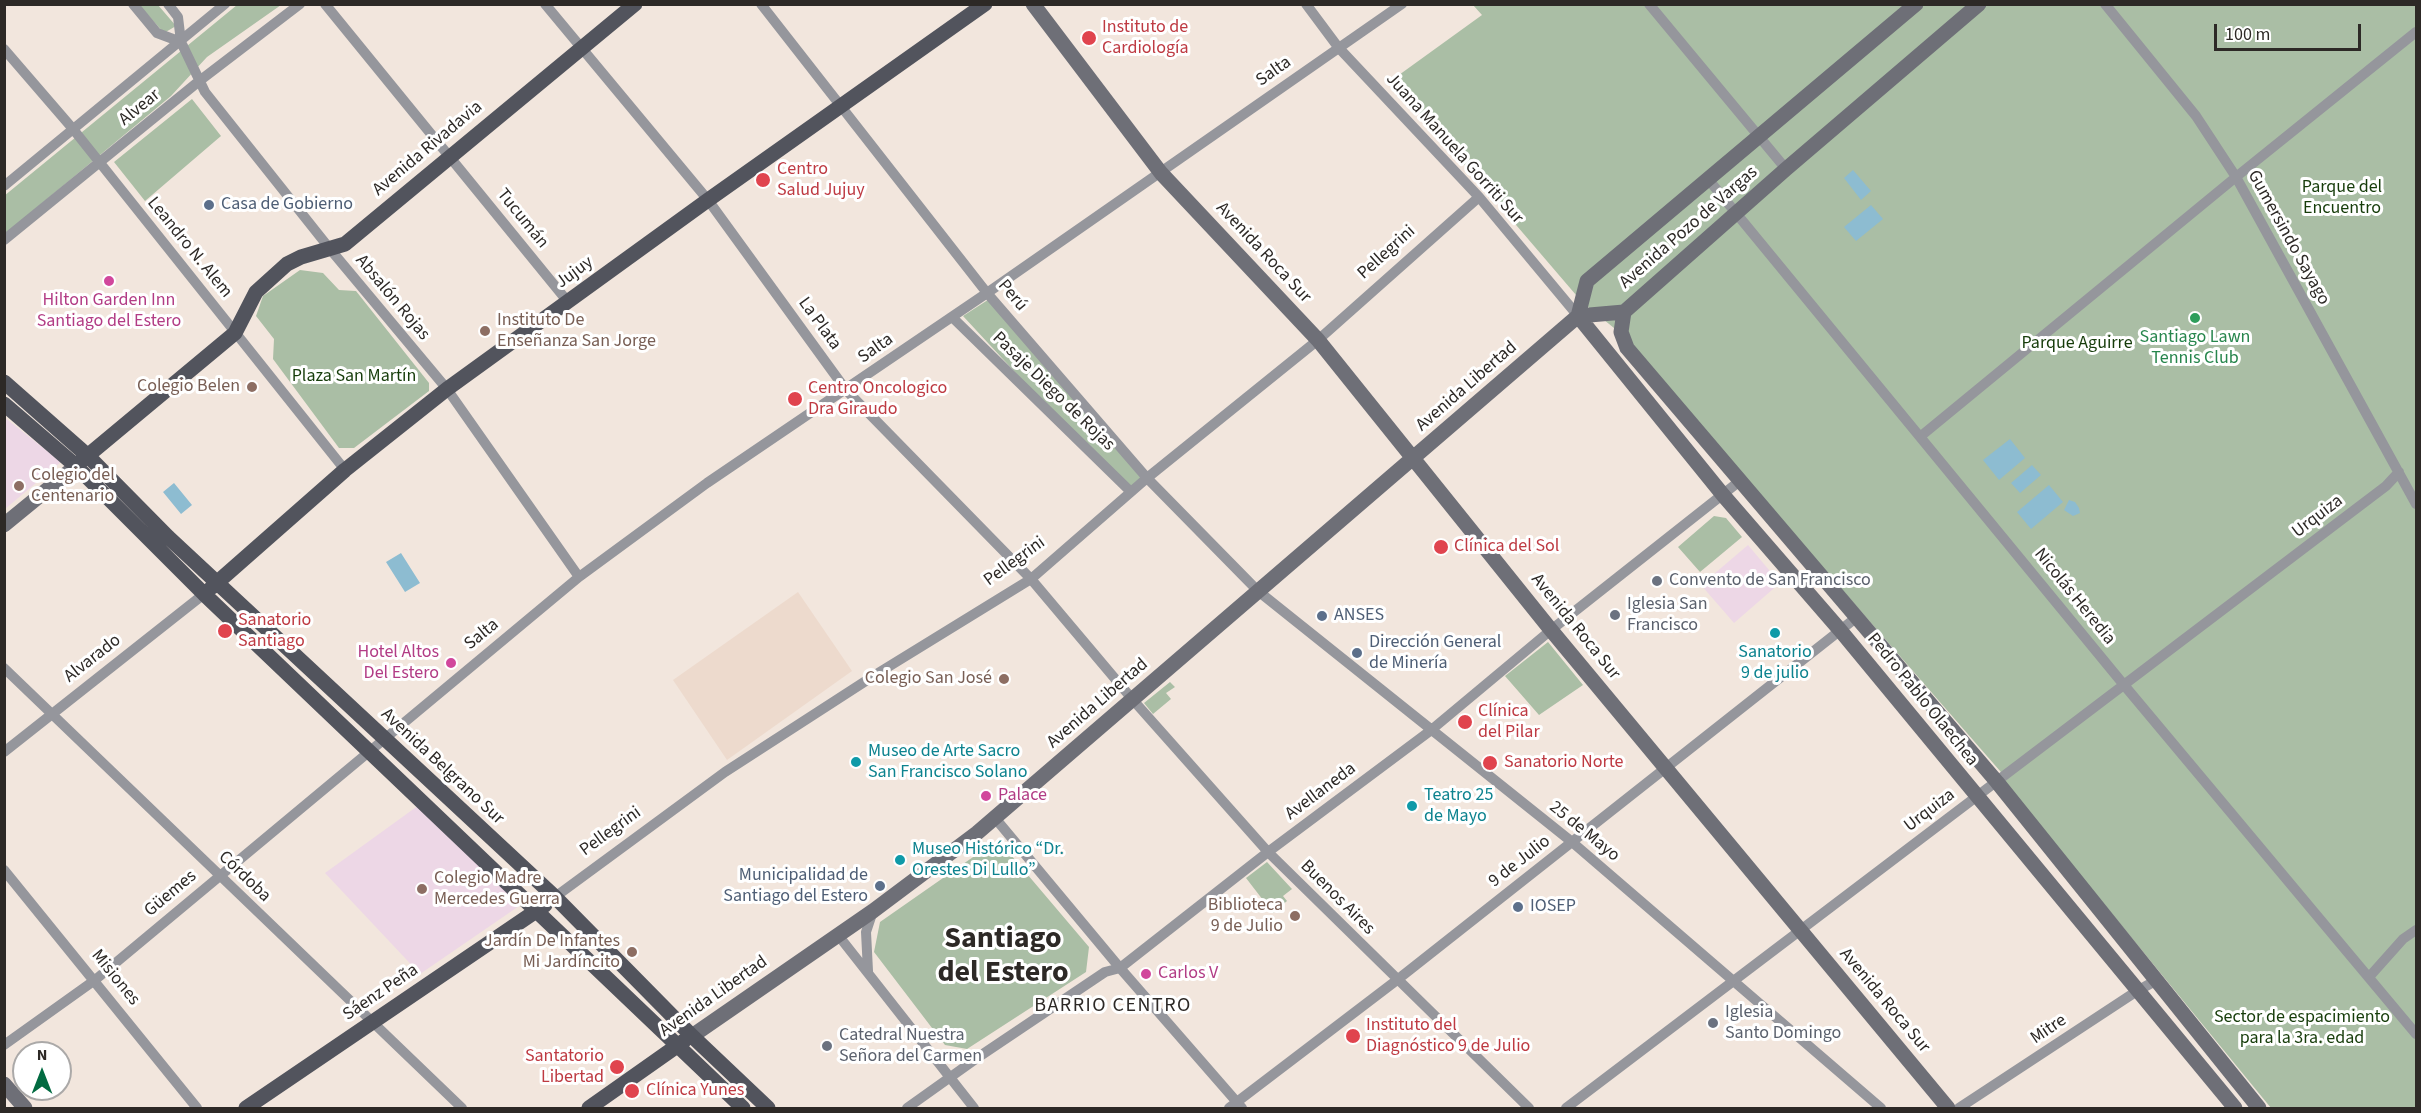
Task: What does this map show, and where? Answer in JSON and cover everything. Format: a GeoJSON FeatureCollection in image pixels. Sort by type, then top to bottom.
{"type":"FeatureCollection","features":[{"type":"Feature","properties":{"kind":"main road","name":"Avenida Rivadavia"},"geometry":{"type":"LineString","coordinates":[[82,461],[235,333],[259,288],[294,260],[345,244],[635,4]]}},
{"type":"Feature","properties":{"kind":"main road","name":"Jujuy"},"geometry":{"type":"LineString","coordinates":[[204,594],[345,470],[447,389],[708,200],[985,4]]}},
{"type":"Feature","properties":{"kind":"main road"},"geometry":{"type":"LineString","coordinates":[[4,382],[82,461]]}},
{"type":"Feature","properties":{"kind":"main road"},"geometry":{"type":"LineString","coordinates":[[4,404],[82,461]]}},
{"type":"Feature","properties":{"kind":"main road","name":"Avenida Belgrano Sur"},"geometry":{"type":"LineString","coordinates":[[82,461],[218,582],[382,739],[555,897],[692,1036],[768,1108]]}},
{"type":"Feature","properties":{"kind":"main road","name":"Avenida Belgrano Sur"},"geometry":{"type":"LineString","coordinates":[[82,461],[204,594],[743,1108]]}},
{"type":"Feature","properties":{"kind":"main road","name":"Pellegrini"},"geometry":{"type":"LineString","coordinates":[[538,911],[555,897]]}},
{"type":"Feature","properties":{"kind":"main road","name":"Sáenz Peña"},"geometry":{"type":"LineString","coordinates":[[246,1108],[538,911]]}},
{"type":"Feature","properties":{"kind":"main road","name":"Avenida Libertad"},"geometry":{"type":"LineString","coordinates":[[589,1108],[692,1036]]}},
{"type":"Feature","properties":{"kind":"street"},"geometry":{"type":"LineString","coordinates":[[133,4],[157,33],[181,42]]}},
{"type":"Feature","properties":{"kind":"street","name":"Absalón Rojas"},"geometry":{"type":"LineString","coordinates":[[168,4],[178,16],[181,42],[198,81],[330,249],[447,389],[579,577]]}},
{"type":"Feature","properties":{"kind":"street","name":"Alvear"},"geometry":{"type":"LineString","coordinates":[[4,186],[225,4]]}},
{"type":"Feature","properties":{"kind":"street","name":"Alvear"},"geometry":{"type":"LineString","coordinates":[[4,240],[198,81],[300,4]]}},
{"type":"Feature","properties":{"kind":"street","name":"Tucumán"},"geometry":{"type":"LineString","coordinates":[[325,4],[568,302]]}},
{"type":"Feature","properties":{"kind":"street","name":"La Plata"},"geometry":{"type":"LineString","coordinates":[[545,4],[708,200],[846,390],[1031,579],[1133,700]]}},
{"type":"Feature","properties":{"kind":"street","name":"Perú"},"geometry":{"type":"LineString","coordinates":[[761,4],[987,293],[1147,478],[1257,591]]}},
{"type":"Feature","properties":{"kind":"street","name":"Avenida Roca Sur"},"geometry":{"type":"LineString","coordinates":[[1033,4],[1161,173],[1318,340],[1551,630],[1948,1108]]}},
{"type":"Feature","properties":{"kind":"street","name":"Juana Manuela Gorriti Sur"},"geometry":{"type":"LineString","coordinates":[[1306,4],[1338,47],[1479,197],[1578,316]]}},
{"type":"Feature","properties":{"kind":"street","name":"Salta"},"geometry":{"type":"LineString","coordinates":[[382,739],[579,577],[707,483],[987,293],[1402,4]]}},
{"type":"Feature","properties":{"kind":"street"},"geometry":{"type":"LineString","coordinates":[[1649,4],[1786,169]]}},
{"type":"Feature","properties":{"kind":"street","name":"Avenida Pozo de Vargas"},"geometry":{"type":"LineString","coordinates":[[1916,4],[1587,281],[1578,316],[1624,312],[1786,169],[1979,4]]}},
{"type":"Feature","properties":{"kind":"street","name":"Gumersindo Sayago"},"geometry":{"type":"LineString","coordinates":[[2105,4],[2196,116],[2236,177],[2416,504]]}},
{"type":"Feature","properties":{"kind":"street"},"geometry":{"type":"LineString","coordinates":[[1921,436],[2416,32]]}},
{"type":"Feature","properties":{"kind":"street","name":"Leandro N. Alem"},"geometry":{"type":"LineString","coordinates":[[4,49],[73,129],[345,470]]}},
{"type":"Feature","properties":{"kind":"street","name":"Nicolás Heredia"},"geometry":{"type":"LineString","coordinates":[[1708,179],[2124,685],[2370,976],[2416,1034]]}},
{"type":"Feature","properties":{"kind":"street","name":"Pellegrini"},"geometry":{"type":"LineString","coordinates":[[555,897],[725,772],[875,675],[1031,579],[1147,478],[1318,340],[1479,197]]}},
{"type":"Feature","properties":{"kind":"street","name":"Pedro Pablo Olaechea"},"geometry":{"type":"LineString","coordinates":[[1624,312],[1621,332],[1627,348],[1997,782],[2157,980],[2252,1106]]}},
{"type":"Feature","properties":{"kind":"street","name":"Avenida Libertad"},"geometry":{"type":"LineString","coordinates":[[692,1036],[873,911],[977,833],[1257,591],[1415,459],[1578,316]]}},
{"type":"Feature","properties":{"kind":"street","name":"Pedro Pablo Olaechea"},"geometry":{"type":"LineString","coordinates":[[1578,316],[1723,495],[1840,630],[2235,1108]]}},
{"type":"Feature","properties":{"kind":"street","name":"Pasaje Diego de Rojas"},"geometry":{"type":"LineString","coordinates":[[952,317],[1131,492]]}},
{"type":"Feature","properties":{"kind":"street","name":"Avenida Rivadavia"},"geometry":{"type":"LineString","coordinates":[[4,525],[82,461]]}},
{"type":"Feature","properties":{"kind":"street","name":"Urquiza"},"geometry":{"type":"LineString","coordinates":[[1566,1108],[2386,486],[2399,472]]}},
{"type":"Feature","properties":{"kind":"street","name":"Avellaneda"},"geometry":{"type":"LineString","coordinates":[[907,1108],[1105,972],[1120,968],[1268,852],[1430,731],[1551,630],[1741,480]]}},
{"type":"Feature","properties":{"kind":"street","name":"25 de Mayo"},"geometry":{"type":"LineString","coordinates":[[1257,591],[1572,842],[1881,1108]]}},
{"type":"Feature","properties":{"kind":"street","name":"Alvarado"},"geometry":{"type":"LineString","coordinates":[[4,752],[204,594]]}},
{"type":"Feature","properties":{"kind":"street","name":"9 de Julio"},"geometry":{"type":"LineString","coordinates":[[1236,1106],[1857,617]]}},
{"type":"Feature","properties":{"kind":"street","name":"Córdoba"},"geometry":{"type":"LineString","coordinates":[[4,668],[462,1108]]}},
{"type":"Feature","properties":{"kind":"street","name":"Buenos Aires"},"geometry":{"type":"LineString","coordinates":[[1133,700],[1268,852],[1529,1108]]}},
{"type":"Feature","properties":{"kind":"street","name":"Güemes"},"geometry":{"type":"LineString","coordinates":[[4,1045],[95,980],[382,739]]}},
{"type":"Feature","properties":{"kind":"street"},"geometry":{"type":"LineString","coordinates":[[995,818],[1236,1106]]}},
{"type":"Feature","properties":{"kind":"street","name":"Misiones"},"geometry":{"type":"LineString","coordinates":[[4,870],[197,1108]]}},
{"type":"Feature","properties":{"kind":"street"},"geometry":{"type":"LineString","coordinates":[[868,971],[866,932],[873,911]]}},
{"type":"Feature","properties":{"kind":"street"},"geometry":{"type":"LineString","coordinates":[[2370,976],[2403,939],[2416,930]]}},
{"type":"Feature","properties":{"kind":"street"},"geometry":{"type":"LineString","coordinates":[[838,935],[974,1108]]}},
{"type":"Feature","properties":{"kind":"street","name":"Mitre"},"geometry":{"type":"LineString","coordinates":[[1959,1108],[2157,980]]}},
{"type":"Feature","properties":{"kind":"street"},"geometry":{"type":"LineString","coordinates":[[4,1084],[25,1108]]}},
{"type":"Feature","properties":{"kind":"shaded area","name":"Colegio del Centenario"},"geometry":{"type":"Polygon","coordinates":[[[4,417],[61,462],[5,509],[4,509],[4,417]]]}},
{"type":"Feature","properties":{"kind":"shaded area"},"geometry":{"type":"Polygon","coordinates":[[[1748,545],[1780,583],[1734,623],[1701,585],[1748,545]]]}},
{"type":"Feature","properties":{"kind":"shaded area"},"geometry":{"type":"Polygon","coordinates":[[[798,592],[852,671],[727,760],[673,680],[798,592]]]}},
{"type":"Feature","properties":{"kind":"shaded area","name":"Colegio Madre Mercedes Guerra"},"geometry":{"type":"Polygon","coordinates":[[[419,805],[522,904],[420,974],[325,873],[419,805]]]}},
{"type":"Feature","properties":{"kind":"green space"},"geometry":{"type":"Polygon","coordinates":[[[139,5],[158,5],[176,26],[164,33],[139,5]]]}},
{"type":"Feature","properties":{"kind":"green space"},"geometry":{"type":"Polygon","coordinates":[[[237,5],[281,5],[207,57],[171,96],[5,234],[4,196],[237,5]]]}},
{"type":"Feature","properties":{"kind":"green space","name":"Parque Aguirre"},"geometry":{"type":"Polygon","coordinates":[[[1473,5],[2416,5],[2416,1108],[2271,1108],[2004,782],[2007,779],[1614,328],[1582,302],[1392,80],[1482,15],[1473,5]]]}},
{"type":"Feature","properties":{"kind":"green space"},"geometry":{"type":"Polygon","coordinates":[[[192,99],[221,136],[145,201],[114,162],[192,99]]]}},
{"type":"Feature","properties":{"kind":"green space","name":"Plaza San Martín"},"geometry":{"type":"Polygon","coordinates":[[[300,270],[323,273],[339,290],[356,291],[429,383],[429,391],[354,448],[339,448],[273,359],[274,339],[256,316],[263,296],[300,270]]]}},
{"type":"Feature","properties":{"kind":"green space"},"geometry":{"type":"Polygon","coordinates":[[[994,296],[1144,479],[1126,492],[963,316],[994,296]]]}},
{"type":"Feature","properties":{"kind":"green space"},"geometry":{"type":"Polygon","coordinates":[[[1714,516],[1726,518],[1742,537],[1700,572],[1678,547],[1714,516]]]}},
{"type":"Feature","properties":{"kind":"green space"},"geometry":{"type":"Polygon","coordinates":[[[1548,642],[1583,685],[1539,715],[1505,676],[1548,642]]]}},
{"type":"Feature","properties":{"kind":"green space"},"geometry":{"type":"Polygon","coordinates":[[[1170,682],[1175,687],[1166,693],[1171,699],[1153,714],[1144,703],[1170,682]]]}},
{"type":"Feature","properties":{"kind":"green space"},"geometry":{"type":"Polygon","coordinates":[[[986,848],[1005,848],[1089,947],[1086,972],[967,1049],[945,1045],[874,952],[880,922],[986,848]]]}},
{"type":"Feature","properties":{"kind":"green space"},"geometry":{"type":"Polygon","coordinates":[[[1267,862],[1292,889],[1283,896],[1287,901],[1273,913],[1246,878],[1267,862]]]}},
{"type":"Feature","properties":{"kind":"water"},"geometry":{"type":"Polygon","coordinates":[[[1853,170],[1871,191],[1861,200],[1844,178],[1853,170]]]}},
{"type":"Feature","properties":{"kind":"water"},"geometry":{"type":"Polygon","coordinates":[[[1871,205],[1883,219],[1856,241],[1844,227],[1871,205]]]}},
{"type":"Feature","properties":{"kind":"water"},"geometry":{"type":"Polygon","coordinates":[[[2010,439],[2025,458],[1999,480],[1983,460],[2010,439]]]}},
{"type":"Feature","properties":{"kind":"water"},"geometry":{"type":"Polygon","coordinates":[[[2032,465],[2041,475],[2020,493],[2011,483],[2032,465]]]}},
{"type":"Feature","properties":{"kind":"water"},"geometry":{"type":"Polygon","coordinates":[[[174,483],[192,505],[181,514],[163,492],[174,483]]]}},
{"type":"Feature","properties":{"kind":"water"},"geometry":{"type":"Polygon","coordinates":[[[2049,485],[2063,502],[2031,529],[2017,512],[2049,485]]]}},
{"type":"Feature","properties":{"kind":"water"},"geometry":{"type":"Polygon","coordinates":[[[2069,500],[2075,502],[2080,513],[2073,516],[2064,510],[2069,500]]]}},
{"type":"Feature","properties":{"kind":"water"},"geometry":{"type":"Polygon","coordinates":[[[401,553],[420,583],[405,592],[386,562],[401,553]]]}},
{"type":"Feature","properties":{"kind":"place","name":"Instituto de Cardiología"},"geometry":{"type":"Point","coordinates":[1089,38]}},
{"type":"Feature","properties":{"kind":"place","name":"Centro Salud Jujuy"},"geometry":{"type":"Point","coordinates":[763,180]}},
{"type":"Feature","properties":{"kind":"place","name":"Casa de Gobierno"},"geometry":{"type":"Point","coordinates":[209,205]}},
{"type":"Feature","properties":{"kind":"place","name":"Hilton Garden Inn Santiago del Estero"},"geometry":{"type":"Point","coordinates":[109,281]}},
{"type":"Feature","properties":{"kind":"place","name":"Santiago Lawn Tennis Club"},"geometry":{"type":"Point","coordinates":[2195,318]}},
{"type":"Feature","properties":{"kind":"place","name":"Instituto De Enseñanza San Jorge"},"geometry":{"type":"Point","coordinates":[485,331]}},
{"type":"Feature","properties":{"kind":"place","name":"Colegio Belen"},"geometry":{"type":"Point","coordinates":[252,387]}},
{"type":"Feature","properties":{"kind":"place","name":"Centro Oncologico Dra Giraudo"},"geometry":{"type":"Point","coordinates":[795,399]}},
{"type":"Feature","properties":{"kind":"place","name":"Colegio del Centenario"},"geometry":{"type":"Point","coordinates":[19,486]}},
{"type":"Feature","properties":{"kind":"place","name":"Clínica del Sol"},"geometry":{"type":"Point","coordinates":[1441,547]}},
{"type":"Feature","properties":{"kind":"place","name":"Convento de San Francisco"},"geometry":{"type":"Point","coordinates":[1657,581]}},
{"type":"Feature","properties":{"kind":"place","name":"Iglesia San Francisco"},"geometry":{"type":"Point","coordinates":[1615,615]}},
{"type":"Feature","properties":{"kind":"place","name":"ANSES"},"geometry":{"type":"Point","coordinates":[1322,616]}},
{"type":"Feature","properties":{"kind":"place","name":"Sanatorio Santiago"},"geometry":{"type":"Point","coordinates":[225,631]}},
{"type":"Feature","properties":{"kind":"place","name":"Sanatorio 9 de julio"},"geometry":{"type":"Point","coordinates":[1775,633]}},
{"type":"Feature","properties":{"kind":"place","name":"Dirección General de Minería"},"geometry":{"type":"Point","coordinates":[1357,653]}},
{"type":"Feature","properties":{"kind":"place","name":"Hotel Altos Del Estero"},"geometry":{"type":"Point","coordinates":[451,663]}},
{"type":"Feature","properties":{"kind":"place","name":"Colegio San José"},"geometry":{"type":"Point","coordinates":[1004,679]}},
{"type":"Feature","properties":{"kind":"place","name":"Clínica del Pilar"},"geometry":{"type":"Point","coordinates":[1465,722]}},
{"type":"Feature","properties":{"kind":"place","name":"Museo de Arte Sacro San Francisco Solano"},"geometry":{"type":"Point","coordinates":[856,762]}},
{"type":"Feature","properties":{"kind":"place","name":"Sanatorio Norte"},"geometry":{"type":"Point","coordinates":[1490,763]}},
{"type":"Feature","properties":{"kind":"place","name":"Palace"},"geometry":{"type":"Point","coordinates":[986,796]}},
{"type":"Feature","properties":{"kind":"place","name":"Teatro 25 de Mayo"},"geometry":{"type":"Point","coordinates":[1412,806]}},
{"type":"Feature","properties":{"kind":"place","name":"Museo Histórico “Dr. Orestes Di Lullo”"},"geometry":{"type":"Point","coordinates":[900,860]}},
{"type":"Feature","properties":{"kind":"place","name":"Municipalidad de Santiago del Estero"},"geometry":{"type":"Point","coordinates":[880,886]}},
{"type":"Feature","properties":{"kind":"place","name":"Colegio Madre Mercedes Guerra"},"geometry":{"type":"Point","coordinates":[422,889]}},
{"type":"Feature","properties":{"kind":"place","name":"IOSEP"},"geometry":{"type":"Point","coordinates":[1518,907]}},
{"type":"Feature","properties":{"kind":"place","name":"Biblioteca 9 de Julio"},"geometry":{"type":"Point","coordinates":[1295,916]}},
{"type":"Feature","properties":{"kind":"place","name":"Jardín De Infantes Mi Jardíncito"},"geometry":{"type":"Point","coordinates":[632,952]}},
{"type":"Feature","properties":{"kind":"place","name":"Carlos V"},"geometry":{"type":"Point","coordinates":[1146,974]}},
{"type":"Feature","properties":{"kind":"place","name":"Iglesia Santo Domingo"},"geometry":{"type":"Point","coordinates":[1713,1023]}},
{"type":"Feature","properties":{"kind":"place","name":"Instituto del Diagnóstico 9 de Julio"},"geometry":{"type":"Point","coordinates":[1353,1036]}},
{"type":"Feature","properties":{"kind":"place","name":"Catedral Nuestra Señora del Carmen"},"geometry":{"type":"Point","coordinates":[827,1046]}},
{"type":"Feature","properties":{"kind":"place","name":"Santatorio Libertad"},"geometry":{"type":"Point","coordinates":[617,1067]}},
{"type":"Feature","properties":{"kind":"place","name":"Clínica Yunes"},"geometry":{"type":"Point","coordinates":[632,1091]}},
{"type":"Feature","properties":{"kind":"district","name":"Santiago del Estero"},"geometry":{"type":"Point","coordinates":[1003,957]}},
{"type":"Feature","properties":{"kind":"district","name":"BARRIO CENTRO"},"geometry":{"type":"Point","coordinates":[1113,1007]}},
{"type":"Feature","properties":{"kind":"park label","name":"Parque del Encuentro"},"geometry":{"type":"Point","coordinates":[2342,198]}},
{"type":"Feature","properties":{"kind":"park label","name":"Sector de espacimiento para la 3ra. edad"},"geometry":{"type":"Point","coordinates":[2302,1028]}}]}
